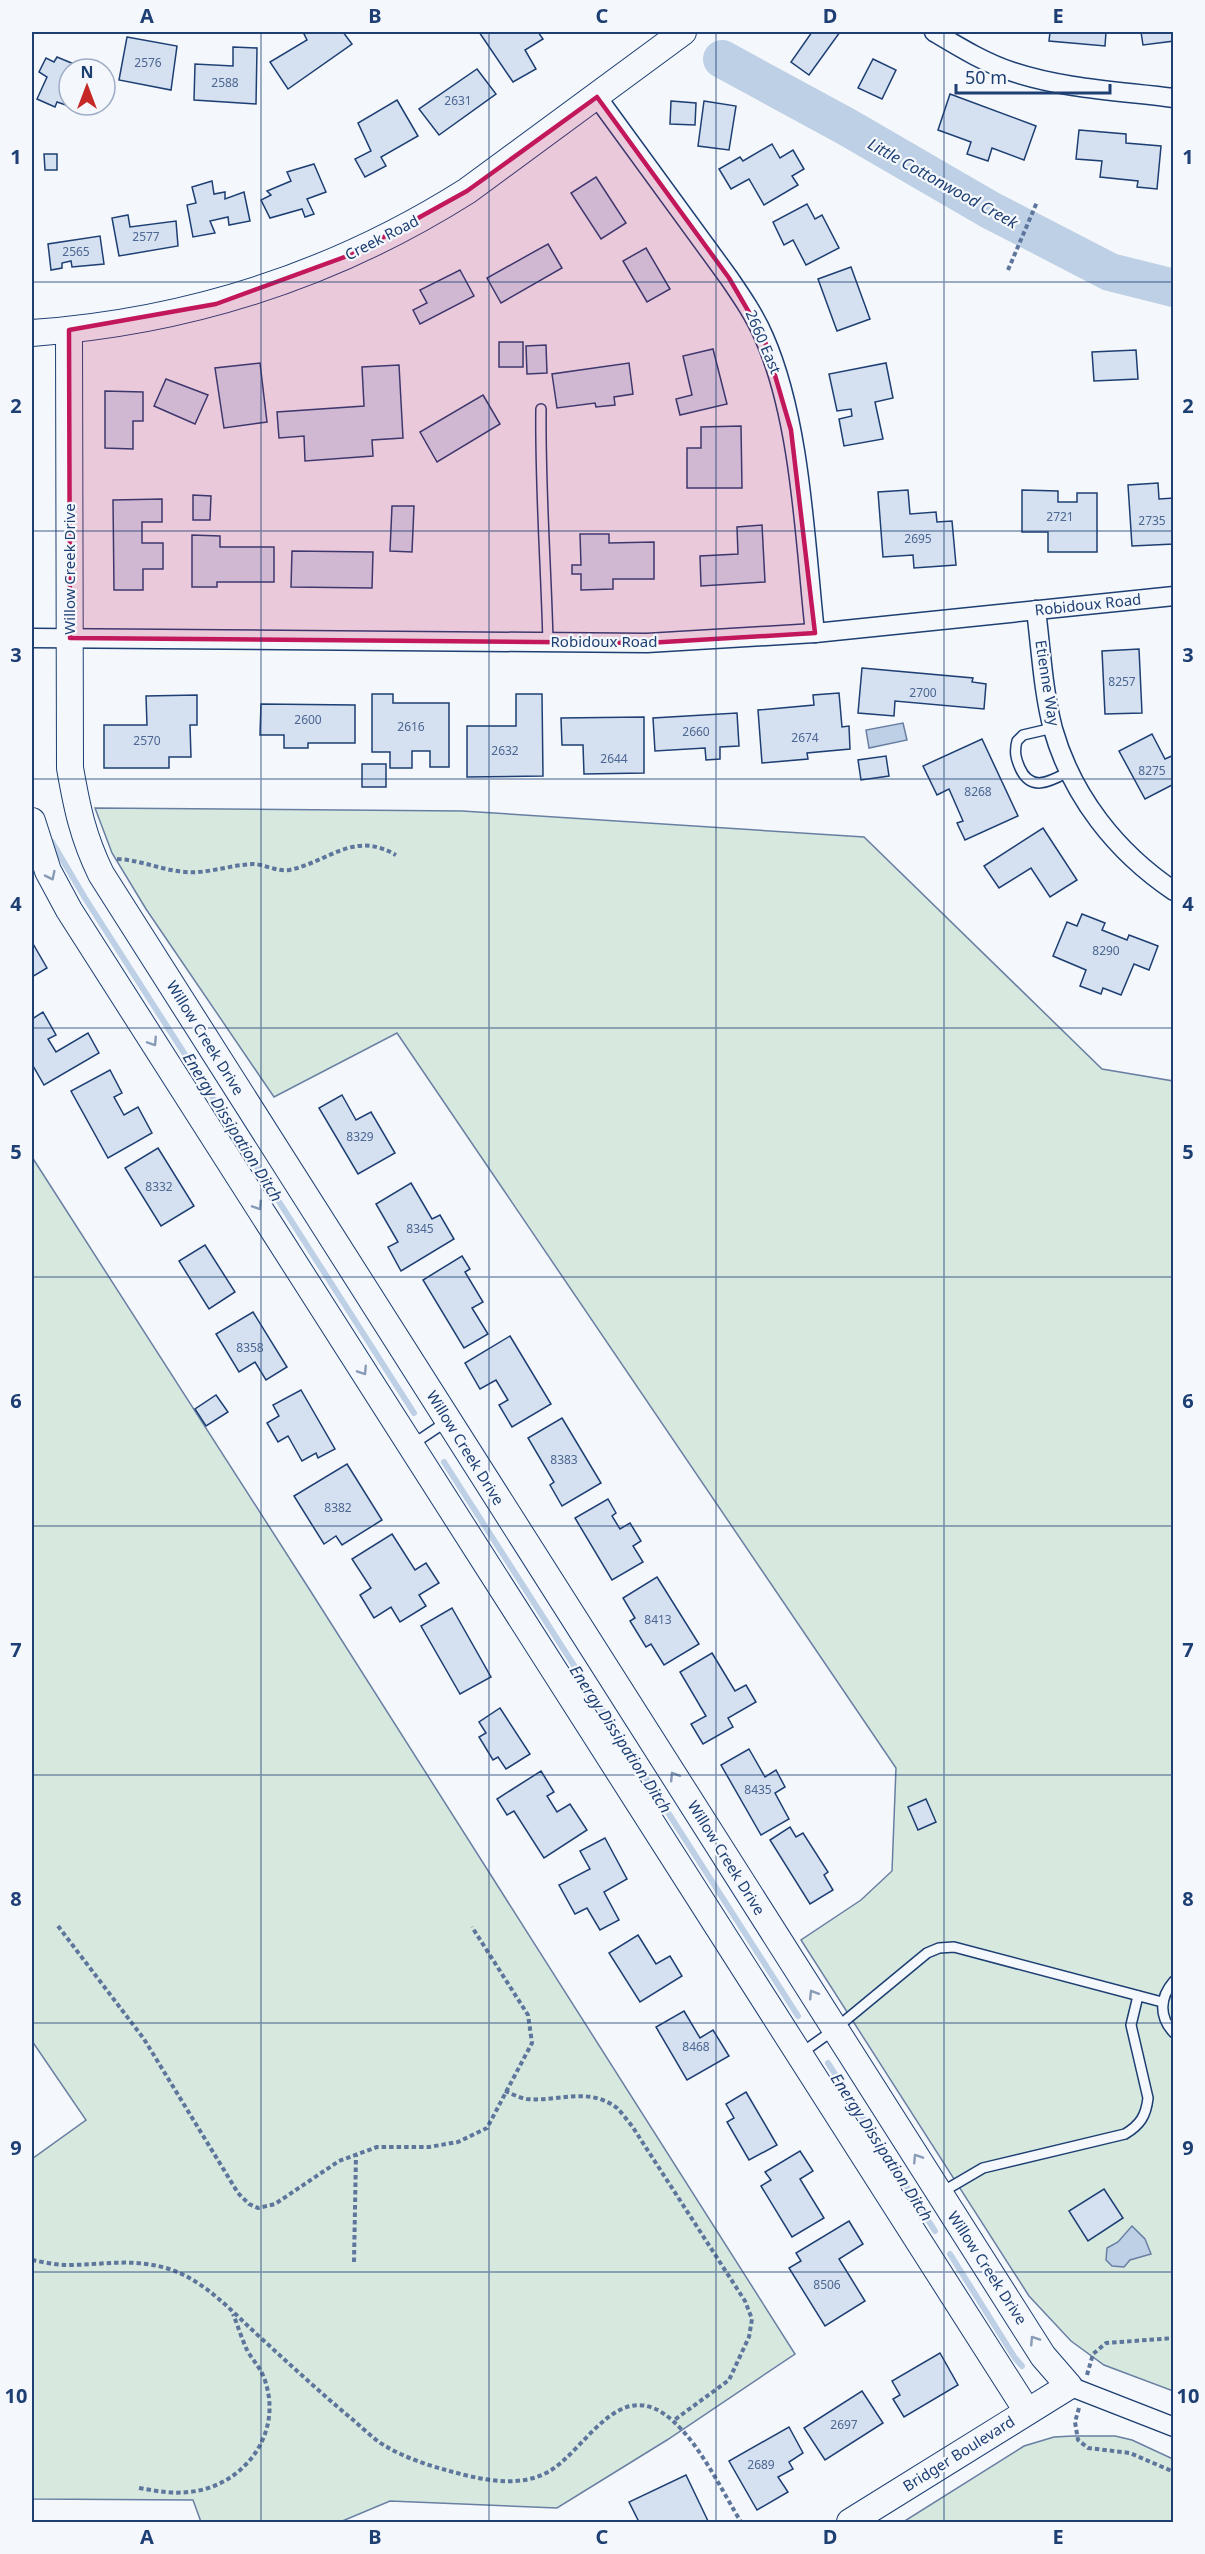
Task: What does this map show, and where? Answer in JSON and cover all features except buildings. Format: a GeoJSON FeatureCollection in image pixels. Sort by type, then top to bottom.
{"type":"FeatureCollection","features":[{"type":"Feature","properties":{"kind":"street","name":"Creek Road"},"geometry":{"type":"LineString","coordinates":[[32,333],[124,324],[216,304],[282,283],[353,254],[392,235],[467,191],[683,32]]}},
{"type":"Feature","properties":{"kind":"street"},"geometry":{"type":"LineString","coordinates":[[934,32],[960,48],[1011,71],[1064,85],[1173,98]]}},
{"type":"Feature","properties":{"kind":"street","name":"2660 East"},"geometry":{"type":"LineString","coordinates":[[597,97],[729,278],[748,306],[764,338],[791,430],[815,633]]}},
{"type":"Feature","properties":{"kind":"street","name":"Willow Creek Drive"},"geometry":{"type":"LineString","coordinates":[[69,330],[70,768],[87,845],[101,874],[1043,2356],[1069,2386],[1173,2427]]}},
{"type":"Feature","properties":{"kind":"street","name":"Robidoux Road"},"geometry":{"type":"LineString","coordinates":[[32,638],[647,643],[815,633],[1173,596]]}},
{"type":"Feature","properties":{"kind":"street","name":"Etienne Way"},"geometry":{"type":"LineString","coordinates":[[1036,610],[1053,728],[1068,772],[1098,821],[1126,852],[1173,891]]}},
{"type":"Feature","properties":{"kind":"street"},"geometry":{"type":"LineString","coordinates":[[32,821],[48,871],[69,910],[1027,2411]]}},
{"type":"Feature","properties":{"kind":"street","name":"Bridger Boulevard"},"geometry":{"type":"LineString","coordinates":[[850,2523],[1069,2386]]}},
{"type":"Feature","properties":{"kind":"lane"},"geometry":{"type":"LineString","coordinates":[[541,409],[540,481],[545,521],[548,642]]}},
{"type":"Feature","properties":{"kind":"lane"},"geometry":{"type":"LineString","coordinates":[[1053,728],[1023,735],[1017,741],[1016,758],[1024,777],[1030,782],[1049,782],[1068,772]]}},
{"type":"Feature","properties":{"kind":"lane"},"geometry":{"type":"LineString","coordinates":[[411,1446],[448,1421]]}},
{"type":"Feature","properties":{"kind":"lane"},"geometry":{"type":"LineString","coordinates":[[800,2055],[927,1953],[939,1948],[954,1947],[1162,2002]]}},
{"type":"Feature","properties":{"kind":"lane"},"geometry":{"type":"LineString","coordinates":[[1173,1981],[1165,1992],[1162,2002],[1162,2013],[1173,2033]]}},
{"type":"Feature","properties":{"kind":"lane"},"geometry":{"type":"LineString","coordinates":[[940,2193],[983,2168],[1125,2134],[1134,2129],[1142,2121],[1147,2110],[1148,2098],[1131,2025],[1138,1996]]}},
{"type":"Feature","properties":{"kind":"path"},"geometry":{"type":"LineString","coordinates":[[1008,270],[1037,202]]}},
{"type":"Feature","properties":{"kind":"path"},"geometry":{"type":"LineString","coordinates":[[110,859],[129,859],[166,869],[198,872],[254,864],[287,870],[336,850],[370,844],[382,847],[396,855]]}},
{"type":"Feature","properties":{"kind":"path"},"geometry":{"type":"LineString","coordinates":[[58,1926],[144,2039],[238,2193],[249,2204],[258,2208],[275,2204],[339,2161],[356,2155],[377,2148],[429,2148],[458,2142],[487,2128],[532,2043],[528,2015],[472,1927]]}},
{"type":"Feature","properties":{"kind":"path"},"geometry":{"type":"LineString","coordinates":[[505,2091],[525,2098],[555,2098],[583,2094],[598,2098],[617,2108],[632,2126],[745,2301],[752,2319],[749,2337],[729,2380],[673,2421]]}},
{"type":"Feature","properties":{"kind":"path"},"geometry":{"type":"LineString","coordinates":[[354,2262],[356,2155]]}},
{"type":"Feature","properties":{"kind":"path"},"geometry":{"type":"LineString","coordinates":[[32,2260],[65,2265],[125,2260],[167,2268],[203,2286],[321,2394],[386,2447],[444,2470],[501,2482],[524,2480],[547,2473],[570,2455],[589,2432],[613,2413],[638,2406],[657,2409],[673,2421],[690,2441],[741,2523]]}},
{"type":"Feature","properties":{"kind":"path"},"geometry":{"type":"LineString","coordinates":[[139,2488],[165,2493],[191,2492],[215,2486],[233,2477],[258,2450],[268,2424],[270,2407],[268,2392],[261,2371],[248,2351],[231,2310]]}},
{"type":"Feature","properties":{"kind":"path"},"geometry":{"type":"LineString","coordinates":[[1120,2341],[1173,2338]]}},
{"type":"Feature","properties":{"kind":"highlighted area"},"geometry":{"type":"Polygon","coordinates":[[[597,97],[729,278],[764,338],[791,430],[815,633],[647,643],[70,638],[69,330],[216,304],[353,254],[467,191],[597,97]]]}},
{"type":"Feature","properties":{"kind":"shaded area"},"geometry":{"type":"Polygon","coordinates":[[[95,808],[462,811],[864,837],[1102,1069],[1173,1081],[1173,2391],[1104,2365],[1071,2341],[1029,2296],[801,1940],[861,1900],[892,1871],[896,1768],[397,1033],[274,1097],[146,909],[112,853],[95,808]]]}},
{"type":"Feature","properties":{"kind":"shaded area"},"geometry":{"type":"Polygon","coordinates":[[[32,1157],[795,2354],[667,2440],[557,2508],[390,2501],[340,2522],[201,2522],[193,2500],[32,2499],[32,2159],[86,2120],[32,2041],[32,1157]]]}},
{"type":"Feature","properties":{"kind":"shaded area"},"geometry":{"type":"Polygon","coordinates":[[[1115,2436],[1132,2440],[1173,2459],[1173,2522],[903,2522],[1024,2446],[1054,2437],[1115,2436]]]}},
{"type":"Feature","properties":{"kind":"water"},"geometry":{"type":"Polygon","coordinates":[[[903,723],[907,740],[869,748],[866,730],[903,723]]]}},
{"type":"Feature","properties":{"kind":"water"},"geometry":{"type":"Polygon","coordinates":[[[1132,2226],[1145,2239],[1151,2254],[1130,2260],[1124,2267],[1112,2266],[1106,2260],[1107,2248],[1118,2242],[1132,2226]]]}},
{"type":"Feature","properties":{"kind":"waterway","name":"Little Cottonwood Creek"},"geometry":{"type":"LineString","coordinates":[[722,59],[847,127],[990,210],[1110,272],[1174,288]]}},
{"type":"Feature","properties":{"kind":"waterway","name":"Energy Dissipation Ditch"},"geometry":{"type":"LineString","coordinates":[[52,842],[85,898],[414,1413]]}},
{"type":"Feature","properties":{"kind":"waterway","name":"Energy Dissipation Ditch"},"geometry":{"type":"LineString","coordinates":[[444,1462],[798,2016]]}},
{"type":"Feature","properties":{"kind":"waterway","name":"Energy Dissipation Ditch"},"geometry":{"type":"LineString","coordinates":[[828,2063],[935,2231]]}},
{"type":"Feature","properties":{"kind":"waterway","name":"Energy Dissipation Ditch"},"geometry":{"type":"LineString","coordinates":[[950,2254],[1022,2366]]}}]}
